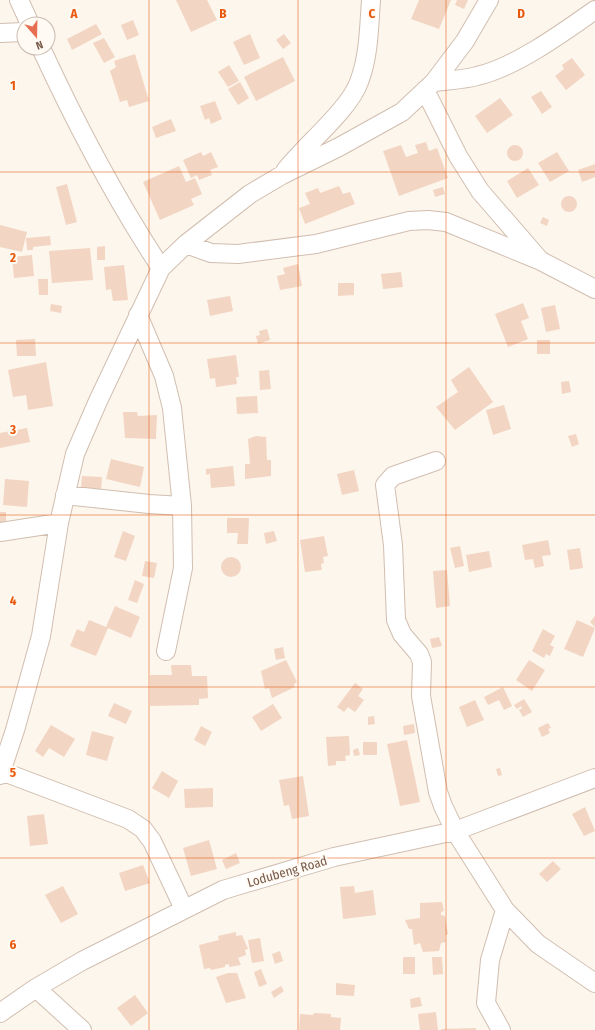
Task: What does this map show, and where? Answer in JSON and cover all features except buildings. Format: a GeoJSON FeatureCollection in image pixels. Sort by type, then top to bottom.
{"type":"FeatureCollection","features":[{"type":"Feature","properties":{"kind":"street"},"geometry":{"type":"LineString","coordinates":[[19,0],[26,16]]}},
{"type":"Feature","properties":{"kind":"street"},"geometry":{"type":"LineString","coordinates":[[282,174],[299,152],[346,105],[359,82],[368,49],[371,0]]}},
{"type":"Feature","properties":{"kind":"street"},"geometry":{"type":"LineString","coordinates":[[184,909],[152,841],[143,829],[128,819],[0,773],[15,730],[41,636],[59,523],[75,454],[98,401],[161,268],[186,244],[250,194],[282,174],[339,147],[402,112],[430,86],[465,41],[489,0]]}},
{"type":"Feature","properties":{"kind":"street"},"geometry":{"type":"LineString","coordinates":[[430,86],[478,76],[502,67],[523,56],[595,10]]}},
{"type":"Feature","properties":{"kind":"street"},"geometry":{"type":"LineString","coordinates":[[0,33],[16,32]]}},
{"type":"Feature","properties":{"kind":"street"},"geometry":{"type":"LineString","coordinates":[[45,56],[68,107],[132,225],[161,268]]}},
{"type":"Feature","properties":{"kind":"street"},"geometry":{"type":"LineString","coordinates":[[430,86],[458,156],[480,191],[541,261]]}},
{"type":"Feature","properties":{"kind":"street"},"geometry":{"type":"LineString","coordinates":[[186,244],[211,253],[238,254],[316,244],[409,221],[428,220],[446,222],[541,261],[595,290]]}},
{"type":"Feature","properties":{"kind":"street"},"geometry":{"type":"LineString","coordinates":[[138,315],[164,376],[172,408],[182,506],[183,568],[166,651]]}},
{"type":"Feature","properties":{"kind":"street"},"geometry":{"type":"LineString","coordinates":[[436,461],[393,476],[385,485],[393,545],[396,620],[402,634],[421,658],[421,696],[438,792],[454,831],[505,910],[538,944],[595,983]]}},
{"type":"Feature","properties":{"kind":"street"},"geometry":{"type":"LineString","coordinates":[[65,495],[182,506]]}},
{"type":"Feature","properties":{"kind":"street"},"geometry":{"type":"LineString","coordinates":[[0,532],[59,523]]}},
{"type":"Feature","properties":{"kind":"street","name":"Lodubeng Road"},"geometry":{"type":"LineString","coordinates":[[0,1012],[82,960],[223,890],[334,857],[454,831],[595,778]]}},
{"type":"Feature","properties":{"kind":"street"},"geometry":{"type":"LineString","coordinates":[[502,1030],[486,1003],[490,960],[505,910]]}},
{"type":"Feature","properties":{"kind":"street"},"geometry":{"type":"LineString","coordinates":[[36,988],[82,1030]]}}]}
